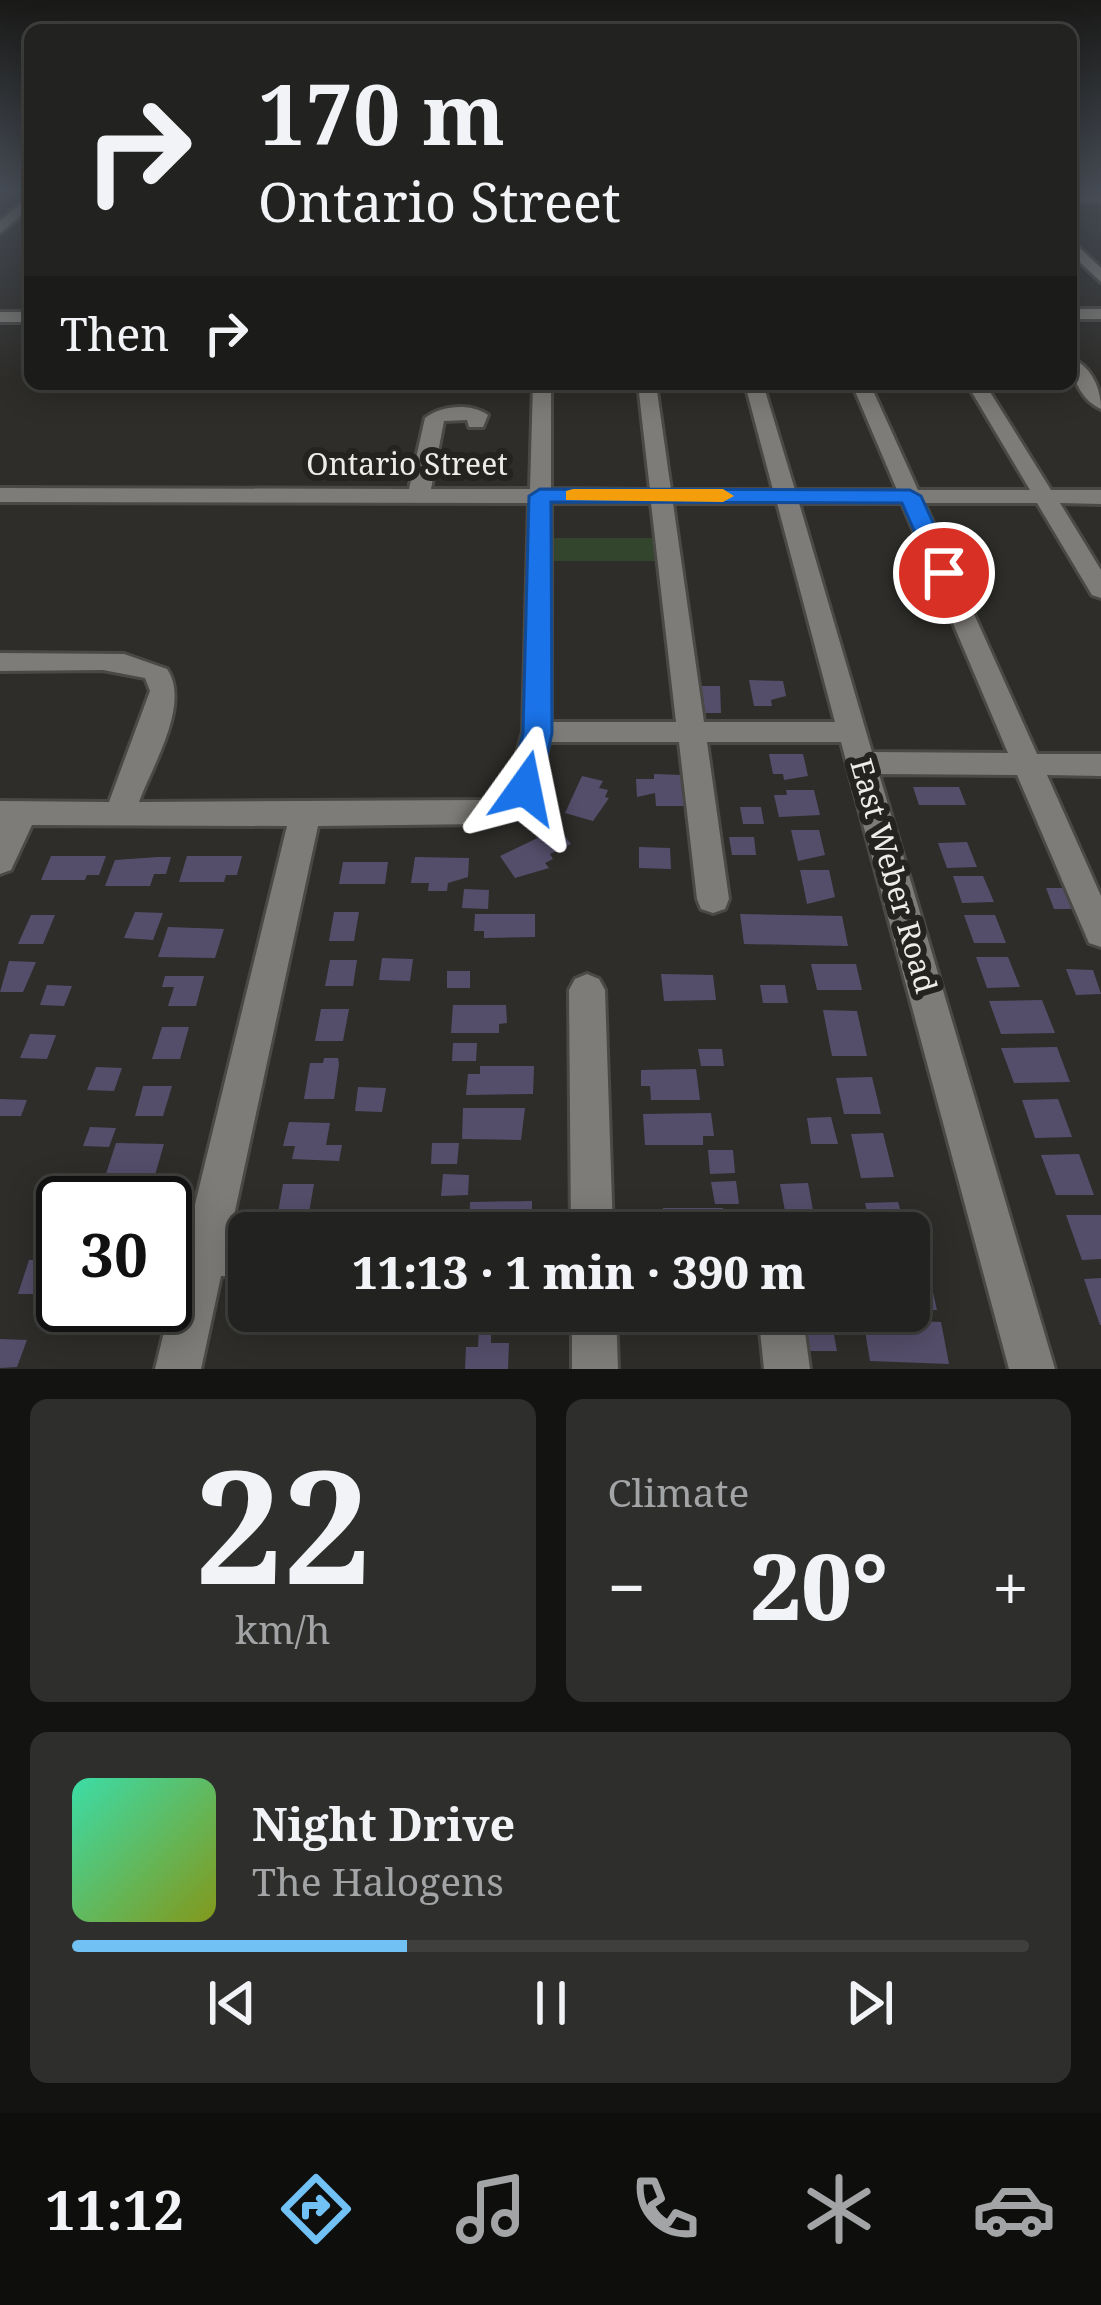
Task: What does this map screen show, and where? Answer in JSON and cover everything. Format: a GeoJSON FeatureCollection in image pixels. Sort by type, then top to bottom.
{"type":"FeatureCollection","features":[{"type":"Feature","properties":{"kind":"street"},"geometry":{"type":"LineString","coordinates":[[1078,253],[1101,277]]}},
{"type":"Feature","properties":{"kind":"street"},"geometry":{"type":"LineString","coordinates":[[1077,371],[1101,403]]}},
{"type":"Feature","properties":{"kind":"street"},"geometry":{"type":"LineString","coordinates":[[0,861],[11,813],[488,813],[510,803],[525,788],[537,733],[542,390]]}},
{"type":"Feature","properties":{"kind":"street"},"geometry":{"type":"LineString","coordinates":[[648,390],[712,899]]}},
{"type":"Feature","properties":{"kind":"street","name":"East Weber Road"},"geometry":{"type":"LineString","coordinates":[[756,390],[1032,1369]]}},
{"type":"Feature","properties":{"kind":"street"},"geometry":{"type":"LineString","coordinates":[[864,390],[1101,933]]}},
{"type":"Feature","properties":{"kind":"street"},"geometry":{"type":"LineString","coordinates":[[980,390],[1101,590]]}},
{"type":"Feature","properties":{"kind":"street"},"geometry":{"type":"LineString","coordinates":[[419,496],[435,418],[462,412],[478,415],[476,423]]}},
{"type":"Feature","properties":{"kind":"street","name":"Ontario Street"},"geometry":{"type":"LineString","coordinates":[[0,495],[1101,497]]}},
{"type":"Feature","properties":{"kind":"street"},"geometry":{"type":"LineString","coordinates":[[0,662],[116,663],[140,665],[158,674],[165,688],[161,706],[119,814]]}},
{"type":"Feature","properties":{"kind":"street"},"geometry":{"type":"LineString","coordinates":[[537,733],[692,733],[1027,764],[1101,765]]}},
{"type":"Feature","properties":{"kind":"street"},"geometry":{"type":"LineString","coordinates":[[178,1369],[305,814]]}},
{"type":"Feature","properties":{"kind":"street"},"geometry":{"type":"LineString","coordinates":[[587,990],[592,1212]]}},
{"type":"Feature","properties":{"kind":"street"},"geometry":{"type":"LineString","coordinates":[[203,1255],[228,1255]]}},
{"type":"Feature","properties":{"kind":"street"},"geometry":{"type":"LineString","coordinates":[[595,1332],[596,1369]]}},
{"type":"Feature","properties":{"kind":"street"},"geometry":{"type":"LineString","coordinates":[[783,1332],[787,1369]]}},
{"type":"Feature","properties":{"kind":"green space"},"geometry":{"type":"Polygon","coordinates":[[[548,538],[657,538],[660,561],[548,561],[548,538]]]}},
{"type":"Feature","properties":{"kind":"building"},"geometry":{"type":"Polygon","coordinates":[[[749,680],[783,681],[786,696],[771,700],[772,706],[754,706],[749,680]]]}},
{"type":"Feature","properties":{"kind":"building"},"geometry":{"type":"Polygon","coordinates":[[[695,686],[720,686],[721,713],[698,713],[695,686]]]}},
{"type":"Feature","properties":{"kind":"building"},"geometry":{"type":"Polygon","coordinates":[[[769,754],[803,754],[808,776],[784,780],[783,774],[773,774],[769,754]]]}},
{"type":"Feature","properties":{"kind":"building"},"geometry":{"type":"Polygon","coordinates":[[[654,774],[682,775],[686,806],[656,806],[655,793],[637,797],[636,779],[654,779],[654,774]]]}},
{"type":"Feature","properties":{"kind":"building"},"geometry":{"type":"Polygon","coordinates":[[[582,776],[603,781],[599,788],[608,790],[605,797],[609,798],[593,821],[565,813],[582,776]]]}},
{"type":"Feature","properties":{"kind":"building"},"geometry":{"type":"Polygon","coordinates":[[[913,787],[959,787],[966,805],[919,805],[913,787]]]}},
{"type":"Feature","properties":{"kind":"building"},"geometry":{"type":"Polygon","coordinates":[[[786,790],[814,790],[820,815],[779,817],[774,795],[787,795],[786,790]]]}},
{"type":"Feature","properties":{"kind":"building"},"geometry":{"type":"Polygon","coordinates":[[[740,807],[761,807],[764,824],[743,824],[740,807]]]}},
{"type":"Feature","properties":{"kind":"building"},"geometry":{"type":"Polygon","coordinates":[[[558,828],[571,844],[550,854],[553,859],[545,863],[549,868],[515,878],[500,856],[558,828]]]}},
{"type":"Feature","properties":{"kind":"building"},"geometry":{"type":"Polygon","coordinates":[[[791,830],[819,830],[825,855],[798,861],[791,830]]]}},
{"type":"Feature","properties":{"kind":"building"},"geometry":{"type":"Polygon","coordinates":[[[729,837],[754,837],[756,855],[732,855],[729,837]]]}},
{"type":"Feature","properties":{"kind":"building"},"geometry":{"type":"Polygon","coordinates":[[[967,842],[977,867],[947,868],[938,843],[967,842]]]}},
{"type":"Feature","properties":{"kind":"building"},"geometry":{"type":"Polygon","coordinates":[[[639,847],[670,848],[671,869],[639,868],[639,847]]]}},
{"type":"Feature","properties":{"kind":"building"},"geometry":{"type":"Polygon","coordinates":[[[51,856],[106,856],[99,875],[87,875],[85,880],[41,880],[51,856]]]}},
{"type":"Feature","properties":{"kind":"building"},"geometry":{"type":"Polygon","coordinates":[[[187,856],[242,856],[237,875],[226,875],[224,882],[179,882],[187,856]]]}},
{"type":"Feature","properties":{"kind":"building"},"geometry":{"type":"Polygon","coordinates":[[[171,857],[166,874],[154,874],[150,886],[105,886],[115,860],[171,857]]]}},
{"type":"Feature","properties":{"kind":"building"},"geometry":{"type":"Polygon","coordinates":[[[415,857],[469,858],[468,877],[448,883],[447,891],[428,891],[429,883],[411,883],[415,857]]]}},
{"type":"Feature","properties":{"kind":"building"},"geometry":{"type":"Polygon","coordinates":[[[343,862],[388,862],[385,884],[339,884],[343,862]]]}},
{"type":"Feature","properties":{"kind":"building"},"geometry":{"type":"Polygon","coordinates":[[[800,870],[829,870],[835,897],[807,904],[800,870]]]}},
{"type":"Feature","properties":{"kind":"building"},"geometry":{"type":"Polygon","coordinates":[[[953,876],[983,876],[994,902],[962,903],[953,876]]]}},
{"type":"Feature","properties":{"kind":"building"},"geometry":{"type":"Polygon","coordinates":[[[1046,888],[1067,888],[1076,909],[1054,909],[1046,888]]]}},
{"type":"Feature","properties":{"kind":"building"},"geometry":{"type":"Polygon","coordinates":[[[464,889],[489,890],[488,909],[462,908],[464,889]]]}},
{"type":"Feature","properties":{"kind":"building"},"geometry":{"type":"Polygon","coordinates":[[[135,912],[163,913],[153,940],[124,938],[135,912]]]}},
{"type":"Feature","properties":{"kind":"building"},"geometry":{"type":"Polygon","coordinates":[[[334,912],[359,912],[354,941],[329,941],[334,912]]]}},
{"type":"Feature","properties":{"kind":"building"},"geometry":{"type":"Polygon","coordinates":[[[475,914],[535,914],[535,937],[484,938],[484,931],[474,931],[475,914]]]}},
{"type":"Feature","properties":{"kind":"building"},"geometry":{"type":"Polygon","coordinates":[[[740,914],[842,916],[848,946],[744,944],[740,914]]]}},
{"type":"Feature","properties":{"kind":"building"},"geometry":{"type":"Polygon","coordinates":[[[31,915],[55,915],[43,944],[18,944],[31,915]]]}},
{"type":"Feature","properties":{"kind":"building"},"geometry":{"type":"Polygon","coordinates":[[[964,915],[995,915],[1006,943],[974,943],[964,915]]]}},
{"type":"Feature","properties":{"kind":"building"},"geometry":{"type":"Polygon","coordinates":[[[168,927],[224,929],[215,958],[158,957],[168,927]]]}},
{"type":"Feature","properties":{"kind":"building"},"geometry":{"type":"Polygon","coordinates":[[[976,957],[1008,957],[1020,987],[987,988],[976,957]]]}},
{"type":"Feature","properties":{"kind":"building"},"geometry":{"type":"Polygon","coordinates":[[[382,958],[413,959],[410,981],[379,980],[382,958]]]}},
{"type":"Feature","properties":{"kind":"building"},"geometry":{"type":"Polygon","coordinates":[[[330,960],[357,960],[353,986],[325,986],[330,960]]]}},
{"type":"Feature","properties":{"kind":"building"},"geometry":{"type":"Polygon","coordinates":[[[9,961],[36,962],[23,992],[0,992],[9,961]]]}},
{"type":"Feature","properties":{"kind":"building"},"geometry":{"type":"Polygon","coordinates":[[[811,964],[856,964],[862,990],[817,990],[811,964]]]}},
{"type":"Feature","properties":{"kind":"building"},"geometry":{"type":"Polygon","coordinates":[[[1066,969],[1093,970],[1101,994],[1076,995],[1066,969]]]}},
{"type":"Feature","properties":{"kind":"building"},"geometry":{"type":"Polygon","coordinates":[[[447,971],[470,971],[470,988],[447,988],[447,971]]]}},
{"type":"Feature","properties":{"kind":"building"},"geometry":{"type":"Polygon","coordinates":[[[661,974],[713,975],[716,1000],[664,1001],[661,974]]]}},
{"type":"Feature","properties":{"kind":"building"},"geometry":{"type":"Polygon","coordinates":[[[165,976],[204,976],[196,1006],[168,1006],[174,987],[162,987],[165,976]]]}},
{"type":"Feature","properties":{"kind":"building"},"geometry":{"type":"Polygon","coordinates":[[[47,985],[72,986],[64,1006],[40,1005],[47,985]]]}},
{"type":"Feature","properties":{"kind":"building"},"geometry":{"type":"Polygon","coordinates":[[[760,985],[785,985],[788,1003],[763,1003],[760,985]]]}},
{"type":"Feature","properties":{"kind":"building"},"geometry":{"type":"Polygon","coordinates":[[[1042,1000],[1055,1033],[1001,1034],[989,1001],[1042,1000]]]}},
{"type":"Feature","properties":{"kind":"building"},"geometry":{"type":"Polygon","coordinates":[[[453,1005],[506,1005],[507,1023],[499,1024],[499,1033],[451,1033],[453,1005]]]}},
{"type":"Feature","properties":{"kind":"building"},"geometry":{"type":"Polygon","coordinates":[[[321,1009],[349,1009],[343,1041],[315,1041],[321,1009]]]}},
{"type":"Feature","properties":{"kind":"building"},"geometry":{"type":"Polygon","coordinates":[[[823,1010],[857,1011],[867,1056],[832,1056],[823,1010]]]}},
{"type":"Feature","properties":{"kind":"building"},"geometry":{"type":"Polygon","coordinates":[[[162,1027],[189,1027],[180,1059],[152,1059],[162,1027]]]}},
{"type":"Feature","properties":{"kind":"building"},"geometry":{"type":"Polygon","coordinates":[[[30,1034],[56,1035],[47,1059],[20,1058],[30,1034]]]}},
{"type":"Feature","properties":{"kind":"building"},"geometry":{"type":"Polygon","coordinates":[[[453,1043],[477,1043],[476,1061],[452,1061],[453,1043]]]}},
{"type":"Feature","properties":{"kind":"building"},"geometry":{"type":"Polygon","coordinates":[[[1057,1047],[1070,1082],[1014,1083],[1001,1048],[1057,1047]]]}},
{"type":"Feature","properties":{"kind":"building"},"geometry":{"type":"Polygon","coordinates":[[[698,1049],[722,1049],[724,1066],[701,1066],[698,1049]]]}},
{"type":"Feature","properties":{"kind":"building"},"geometry":{"type":"Polygon","coordinates":[[[324,1058],[338,1058],[334,1099],[304,1099],[310,1063],[323,1063],[324,1058]]]}},
{"type":"Feature","properties":{"kind":"building"},"geometry":{"type":"Polygon","coordinates":[[[480,1066],[534,1066],[533,1094],[466,1095],[468,1074],[480,1074],[480,1066]]]}},
{"type":"Feature","properties":{"kind":"building"},"geometry":{"type":"Polygon","coordinates":[[[96,1067],[122,1068],[114,1091],[87,1090],[96,1067]]]}},
{"type":"Feature","properties":{"kind":"building"},"geometry":{"type":"Polygon","coordinates":[[[696,1069],[700,1100],[651,1100],[650,1086],[641,1086],[641,1070],[696,1069]]]}},
{"type":"Feature","properties":{"kind":"building"},"geometry":{"type":"Polygon","coordinates":[[[872,1077],[881,1114],[844,1114],[836,1078],[872,1077]]]}},
{"type":"Feature","properties":{"kind":"building"},"geometry":{"type":"Polygon","coordinates":[[[143,1086],[172,1086],[163,1116],[135,1116],[143,1086]]]}},
{"type":"Feature","properties":{"kind":"building"},"geometry":{"type":"Polygon","coordinates":[[[358,1087],[386,1088],[382,1112],[355,1111],[358,1087]]]}},
{"type":"Feature","properties":{"kind":"building"},"geometry":{"type":"Polygon","coordinates":[[[0,1099],[27,1100],[21,1116],[0,1116],[0,1099]]]}},
{"type":"Feature","properties":{"kind":"building"},"geometry":{"type":"Polygon","coordinates":[[[1058,1099],[1072,1137],[1035,1138],[1022,1100],[1058,1099]]]}},
{"type":"Feature","properties":{"kind":"building"},"geometry":{"type":"Polygon","coordinates":[[[463,1108],[525,1108],[521,1140],[462,1139],[463,1108]]]}},
{"type":"Feature","properties":{"kind":"building"},"geometry":{"type":"Polygon","coordinates":[[[711,1113],[714,1136],[703,1136],[703,1145],[645,1145],[643,1114],[711,1113]]]}},
{"type":"Feature","properties":{"kind":"building"},"geometry":{"type":"Polygon","coordinates":[[[831,1117],[838,1144],[811,1144],[807,1118],[831,1117]]]}},
{"type":"Feature","properties":{"kind":"building"},"geometry":{"type":"Polygon","coordinates":[[[289,1122],[330,1123],[326,1145],[342,1145],[339,1161],[292,1159],[295,1146],[283,1146],[289,1122]]]}},
{"type":"Feature","properties":{"kind":"building"},"geometry":{"type":"Polygon","coordinates":[[[90,1127],[116,1128],[109,1147],[83,1146],[90,1127]]]}},
{"type":"Feature","properties":{"kind":"building"},"geometry":{"type":"Polygon","coordinates":[[[883,1133],[894,1177],[861,1178],[851,1134],[883,1133]]]}},
{"type":"Feature","properties":{"kind":"building"},"geometry":{"type":"Polygon","coordinates":[[[116,1143],[164,1144],[155,1176],[105,1176],[116,1143]]]}},
{"type":"Feature","properties":{"kind":"building"},"geometry":{"type":"Polygon","coordinates":[[[432,1143],[459,1143],[457,1164],[431,1164],[432,1143]]]}},
{"type":"Feature","properties":{"kind":"building"},"geometry":{"type":"Polygon","coordinates":[[[708,1150],[733,1150],[735,1173],[710,1174],[708,1150]]]}},
{"type":"Feature","properties":{"kind":"building"},"geometry":{"type":"Polygon","coordinates":[[[1079,1154],[1094,1195],[1056,1195],[1041,1155],[1079,1154]]]}},
{"type":"Feature","properties":{"kind":"building"},"geometry":{"type":"Polygon","coordinates":[[[443,1174],[469,1175],[468,1195],[441,1196],[443,1174]]]}},
{"type":"Feature","properties":{"kind":"building"},"geometry":{"type":"Polygon","coordinates":[[[736,1181],[739,1204],[715,1204],[711,1182],[736,1181]]]}},
{"type":"Feature","properties":{"kind":"building"},"geometry":{"type":"Polygon","coordinates":[[[808,1183],[813,1210],[785,1211],[780,1184],[808,1183]]]}},
{"type":"Feature","properties":{"kind":"building"},"geometry":{"type":"Polygon","coordinates":[[[283,1184],[314,1184],[309,1212],[278,1212],[283,1184]]]}},
{"type":"Feature","properties":{"kind":"building"},"geometry":{"type":"Polygon","coordinates":[[[532,1201],[532,1212],[470,1212],[470,1202],[532,1201]]]}},
{"type":"Feature","properties":{"kind":"building"},"geometry":{"type":"Polygon","coordinates":[[[898,1202],[901,1212],[867,1212],[865,1203],[898,1202]]]}},
{"type":"Feature","properties":{"kind":"building"},"geometry":{"type":"Polygon","coordinates":[[[663,1208],[723,1208],[723,1212],[663,1212],[663,1208]]]}},
{"type":"Feature","properties":{"kind":"building"},"geometry":{"type":"Polygon","coordinates":[[[1066,1215],[1101,1215],[1101,1259],[1082,1260],[1066,1215]]]}},
{"type":"Feature","properties":{"kind":"building"},"geometry":{"type":"Polygon","coordinates":[[[29,1260],[36,1260],[36,1294],[18,1294],[29,1260]]]}},
{"type":"Feature","properties":{"kind":"building"},"geometry":{"type":"Polygon","coordinates":[[[1101,1278],[1101,1325],[1100,1325],[1084,1279],[1101,1278]]]}},
{"type":"Feature","properties":{"kind":"building"},"geometry":{"type":"Polygon","coordinates":[[[930,1279],[937,1310],[930,1310],[930,1279]]]}},
{"type":"Feature","properties":{"kind":"building"},"geometry":{"type":"Polygon","coordinates":[[[930,1322],[941,1322],[949,1364],[870,1361],[865,1332],[930,1332],[930,1322]]]}},
{"type":"Feature","properties":{"kind":"building"},"geometry":{"type":"Polygon","coordinates":[[[479,1332],[491,1332],[491,1343],[509,1343],[508,1369],[465,1369],[466,1347],[478,1347],[479,1332]]]}},
{"type":"Feature","properties":{"kind":"building"},"geometry":{"type":"Polygon","coordinates":[[[803,1332],[833,1332],[837,1351],[806,1351],[803,1332]]]}},
{"type":"Feature","properties":{"kind":"building"},"geometry":{"type":"Polygon","coordinates":[[[0,1339],[27,1340],[17,1367],[0,1368],[0,1339]]]}},
{"type":"Feature","properties":{"kind":"slow traffic"},"geometry":{"type":"LineString","coordinates":[[573,496],[723,496]]}},
{"type":"Feature","properties":{"kind":"route"},"geometry":{"type":"LineString","coordinates":[[525,788],[537,733],[540,496],[910,496],[944,573]]}}]}
